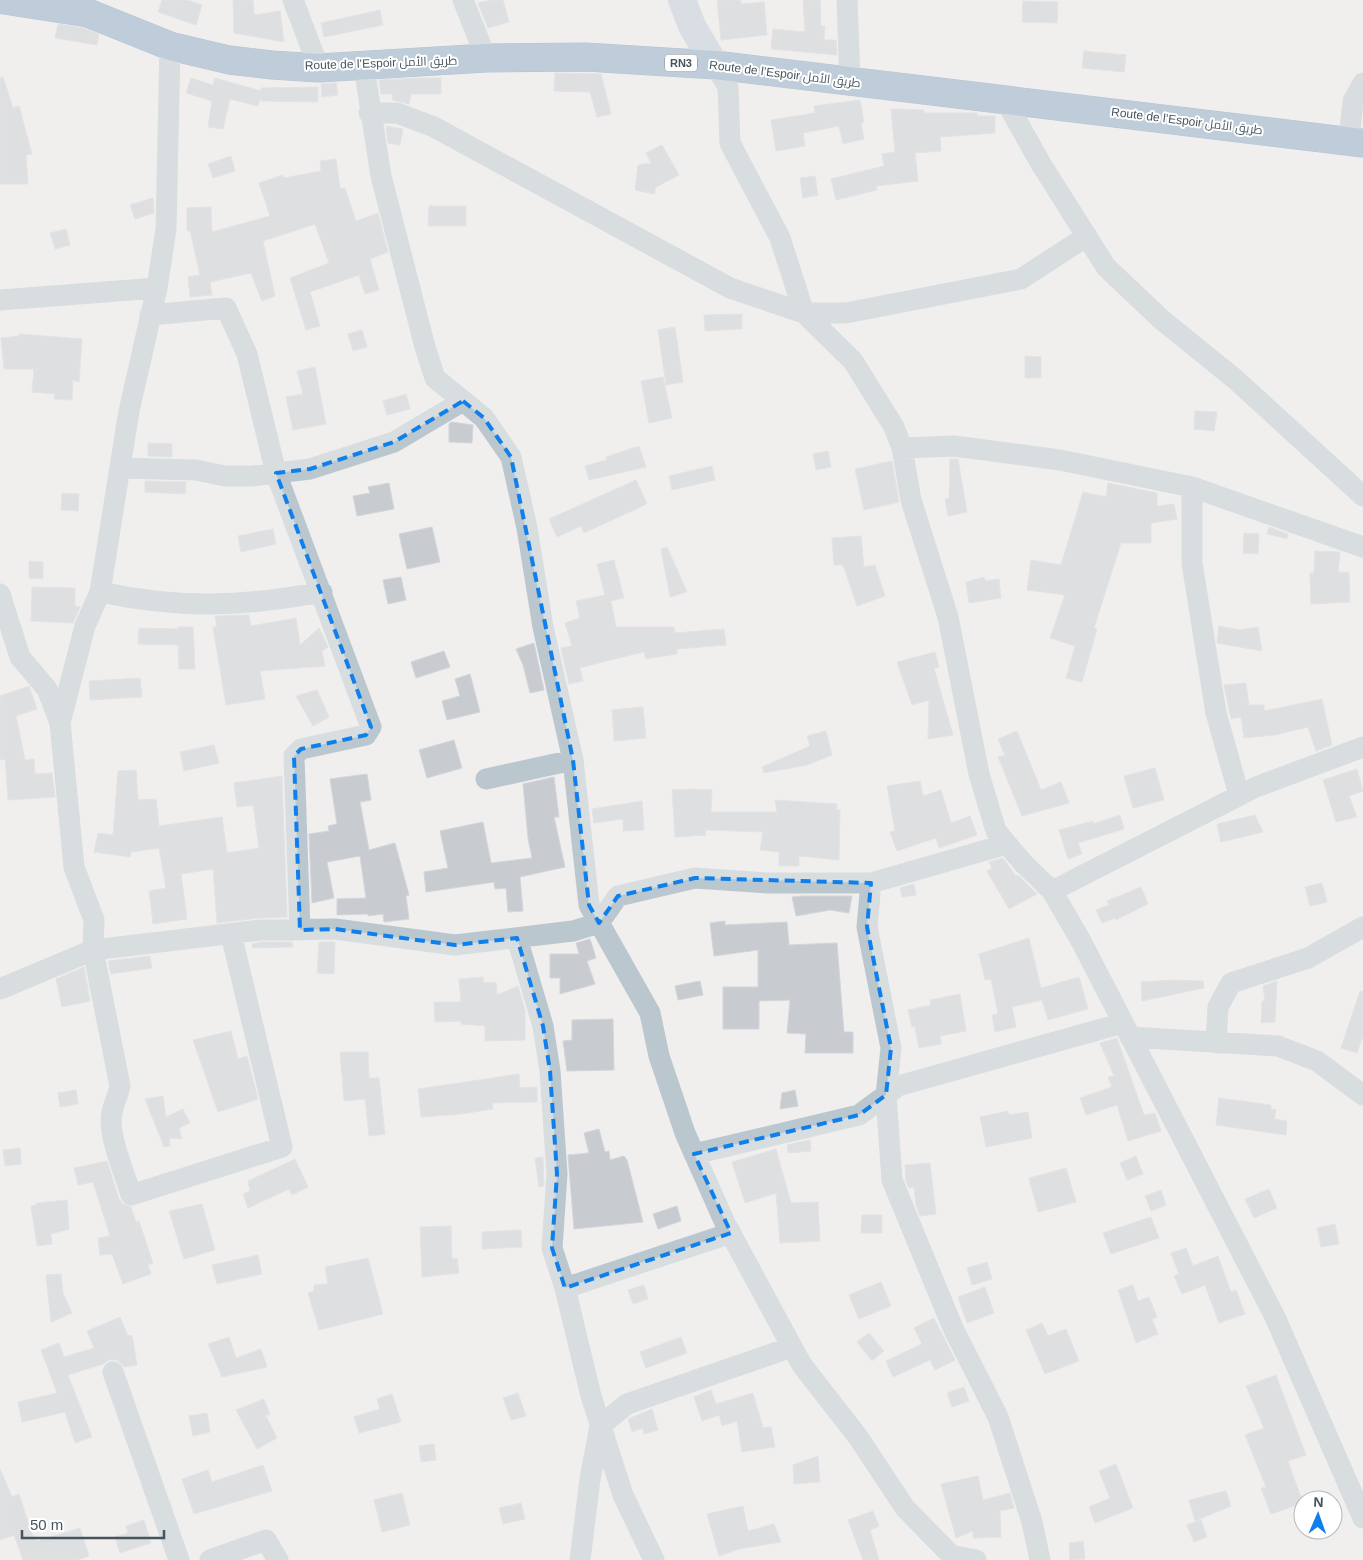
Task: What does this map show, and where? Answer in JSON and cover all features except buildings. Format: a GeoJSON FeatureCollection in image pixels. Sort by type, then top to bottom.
{"type":"FeatureCollection","features":[{"type":"Feature","properties":{"kind":"highway","name":"Route de l’Espoir طريق الأمل"},"geometry":{"type":"LineString","coordinates":[[4,0],[86,7],[170,46],[228,60],[319,68],[364,67],[486,58],[586,57],[715,65],[850,82],[1004,98],[1356,142]]}},
{"type":"Feature","properties":{"kind":"main road"},"geometry":{"type":"LineString","coordinates":[[682,0],[692,26],[715,65]]}},
{"type":"Feature","properties":{"kind":"street"},"geometry":{"type":"LineString","coordinates":[[293,0],[319,68]]}},
{"type":"Feature","properties":{"kind":"street"},"geometry":{"type":"LineString","coordinates":[[463,0],[486,58]]}},
{"type":"Feature","properties":{"kind":"street"},"geometry":{"type":"LineString","coordinates":[[847,0],[850,82]]}},
{"type":"Feature","properties":{"kind":"street"},"geometry":{"type":"LineString","coordinates":[[60,723],[85,626],[100,592],[129,410],[157,288],[166,229],[170,46]]}},
{"type":"Feature","properties":{"kind":"street"},"geometry":{"type":"LineString","coordinates":[[715,65],[728,87],[730,144],[780,238],[804,313],[853,361],[894,427],[902,448],[911,500],[948,618],[980,774],[996,830],[1023,863],[1052,891],[1081,941],[1275,1317],[1363,1518]]}},
{"type":"Feature","properties":{"kind":"street"},"geometry":{"type":"LineString","coordinates":[[364,67],[369,113],[381,176],[424,347],[435,378],[484,418],[511,457],[527,528],[543,627],[573,760],[589,905],[650,1013],[659,1056],[684,1133],[731,1233],[802,1365],[858,1437],[905,1508],[956,1558],[976,1560]]}},
{"type":"Feature","properties":{"kind":"street"},"geometry":{"type":"LineString","coordinates":[[1356,142],[1353,101],[1363,83]]}},
{"type":"Feature","properties":{"kind":"street"},"geometry":{"type":"LineString","coordinates":[[1004,98],[1042,164],[1106,267],[1162,320],[1235,379],[1363,496]]}},
{"type":"Feature","properties":{"kind":"street"},"geometry":{"type":"LineString","coordinates":[[369,113],[397,113],[434,128],[730,288],[804,313],[846,313],[1021,279],[1087,236]]}},
{"type":"Feature","properties":{"kind":"street"},"geometry":{"type":"LineString","coordinates":[[0,300],[157,288]]}},
{"type":"Feature","properties":{"kind":"street"},"geometry":{"type":"LineString","coordinates":[[150,315],[226,308],[247,354],[276,473],[371,727],[366,735],[301,749],[294,756],[300,930]]}},
{"type":"Feature","properties":{"kind":"street"},"geometry":{"type":"LineString","coordinates":[[120,468],[196,470],[225,476],[310,469],[394,442],[463,401]]}},
{"type":"Feature","properties":{"kind":"street"},"geometry":{"type":"LineString","coordinates":[[902,448],[954,446],[1060,460],[1192,488],[1363,547]]}},
{"type":"Feature","properties":{"kind":"street"},"geometry":{"type":"LineString","coordinates":[[1192,488],[1192,562],[1216,713],[1239,796]]}},
{"type":"Feature","properties":{"kind":"street"},"geometry":{"type":"LineString","coordinates":[[100,592],[145,602],[211,606],[278,601],[322,592]]}},
{"type":"Feature","properties":{"kind":"street"},"geometry":{"type":"LineString","coordinates":[[0,594],[20,657],[47,689],[60,723],[74,867],[94,920],[93,950],[120,1086],[118,1100],[112,1113],[114,1140],[131,1195],[282,1147],[231,934]]}},
{"type":"Feature","properties":{"kind":"street"},"geometry":{"type":"LineString","coordinates":[[1052,891],[1256,787],[1363,747]]}},
{"type":"Feature","properties":{"kind":"street"},"geometry":{"type":"LineString","coordinates":[[486,779],[573,760]]}},
{"type":"Feature","properties":{"kind":"street"},"geometry":{"type":"LineString","coordinates":[[0,989],[93,950],[260,930],[335,929],[455,945],[517,938],[573,931],[599,923],[618,896],[695,878],[768,883],[871,883],[1006,844]]}},
{"type":"Feature","properties":{"kind":"street"},"geometry":{"type":"LineString","coordinates":[[871,883],[867,927],[891,1048],[886,1095],[892,1180],[953,1328],[998,1417],[1032,1522],[1040,1560]]}},
{"type":"Feature","properties":{"kind":"street"},"geometry":{"type":"LineString","coordinates":[[1216,1043],[1218,1007],[1231,983],[1308,958],[1363,927]]}},
{"type":"Feature","properties":{"kind":"street"},"geometry":{"type":"LineString","coordinates":[[517,938],[543,1026],[550,1071],[557,1174],[552,1248],[565,1288],[575,1340],[600,1426],[623,1495],[654,1560]]}},
{"type":"Feature","properties":{"kind":"street"},"geometry":{"type":"LineString","coordinates":[[694,1154],[859,1115],[898,1086],[1127,1030],[1216,1043],[1278,1046],[1317,1061],[1363,1095]]}},
{"type":"Feature","properties":{"kind":"street"},"geometry":{"type":"LineString","coordinates":[[565,1288],[731,1233]]}},
{"type":"Feature","properties":{"kind":"street"},"geometry":{"type":"LineString","coordinates":[[580,1560],[590,1479],[600,1426],[627,1404],[792,1347]]}},
{"type":"Feature","properties":{"kind":"street"},"geometry":{"type":"LineString","coordinates":[[113,1372],[179,1560]]}},
{"type":"Feature","properties":{"kind":"street"},"geometry":{"type":"LineString","coordinates":[[210,1560],[266,1540],[278,1560]]}},
{"type":"Feature","properties":{"kind":"highlighted area"},"geometry":{"type":"Polygon","coordinates":[[[463,401],[484,418],[511,457],[573,760],[589,905],[599,923],[618,896],[695,878],[871,883],[867,927],[891,1048],[886,1095],[859,1115],[694,1154],[731,1233],[565,1288],[552,1248],[557,1174],[550,1071],[543,1026],[517,938],[455,945],[335,929],[300,930],[294,756],[301,749],[366,735],[371,727],[276,473],[310,469],[394,442],[463,401]]]}}]}
